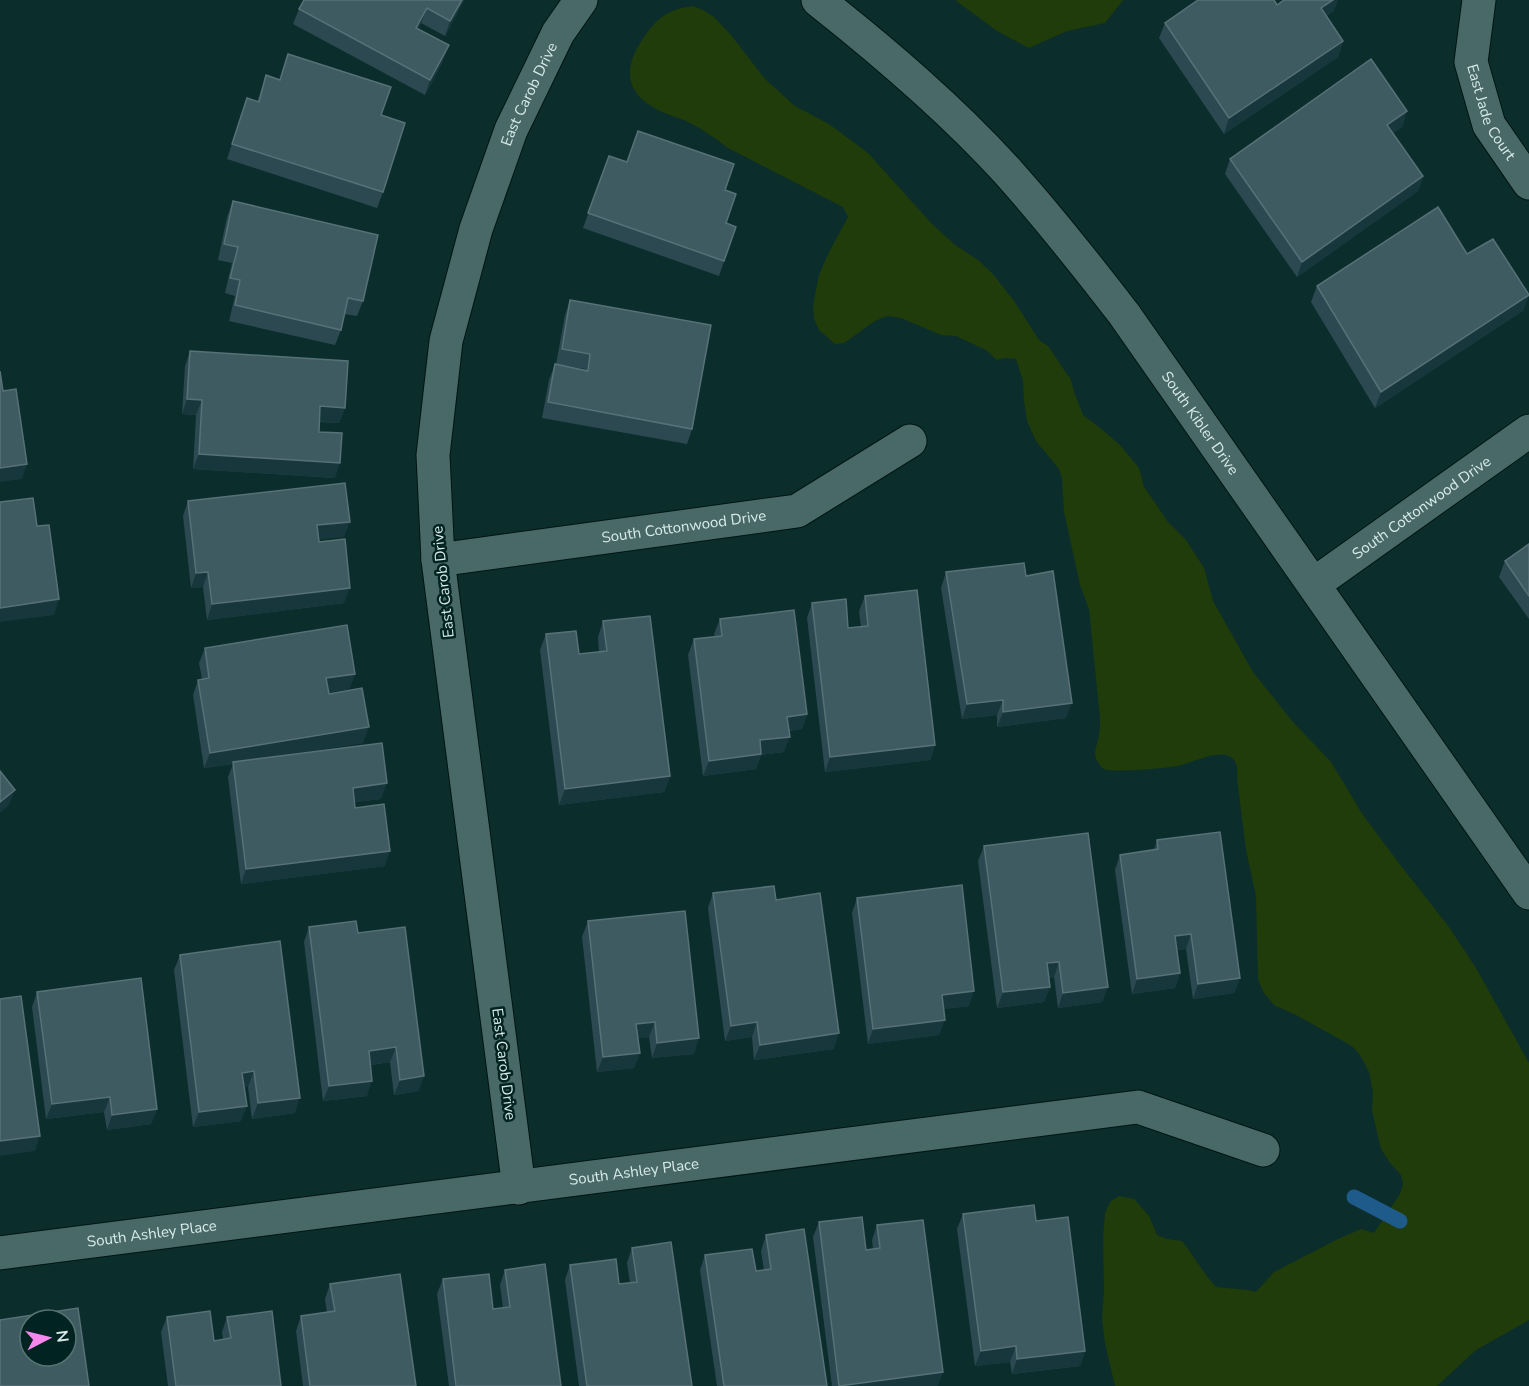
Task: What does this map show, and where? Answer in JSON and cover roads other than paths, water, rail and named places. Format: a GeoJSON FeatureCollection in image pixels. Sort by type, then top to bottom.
{"type":"FeatureCollection","features":[{"type":"Feature","properties":{"kind":"street","name":"East Carob Drive"},"geometry":{"type":"LineString","coordinates":[[519,1188],[438,560],[434,456],[446,341],[476,229],[511,130],[558,33],[581,0]]}},
{"type":"Feature","properties":{"kind":"street","name":"South Kibler Drive"},"geometry":{"type":"LineString","coordinates":[[818,0],[921,86],[965,127],[1008,172],[1124,314],[1529,894]]}},
{"type":"Feature","properties":{"kind":"street","name":"East Jade Court"},"geometry":{"type":"LineString","coordinates":[[1479,0],[1471,62],[1490,125],[1529,183]]}},
{"type":"Feature","properties":{"kind":"street","name":"South Cottonwood Drive"},"geometry":{"type":"LineString","coordinates":[[1314,584],[1529,431]]}},
{"type":"Feature","properties":{"kind":"street","name":"South Cottonwood Drive"},"geometry":{"type":"LineString","coordinates":[[438,560],[797,511],[910,441]]}},
{"type":"Feature","properties":{"kind":"street","name":"South Ashley Place"},"geometry":{"type":"LineString","coordinates":[[0,1253],[1138,1107],[1263,1150]]}},
{"type":"Feature","properties":{"kind":"waterway"},"geometry":{"type":"LineString","coordinates":[[1354,1197],[1400,1221]]}}]}
